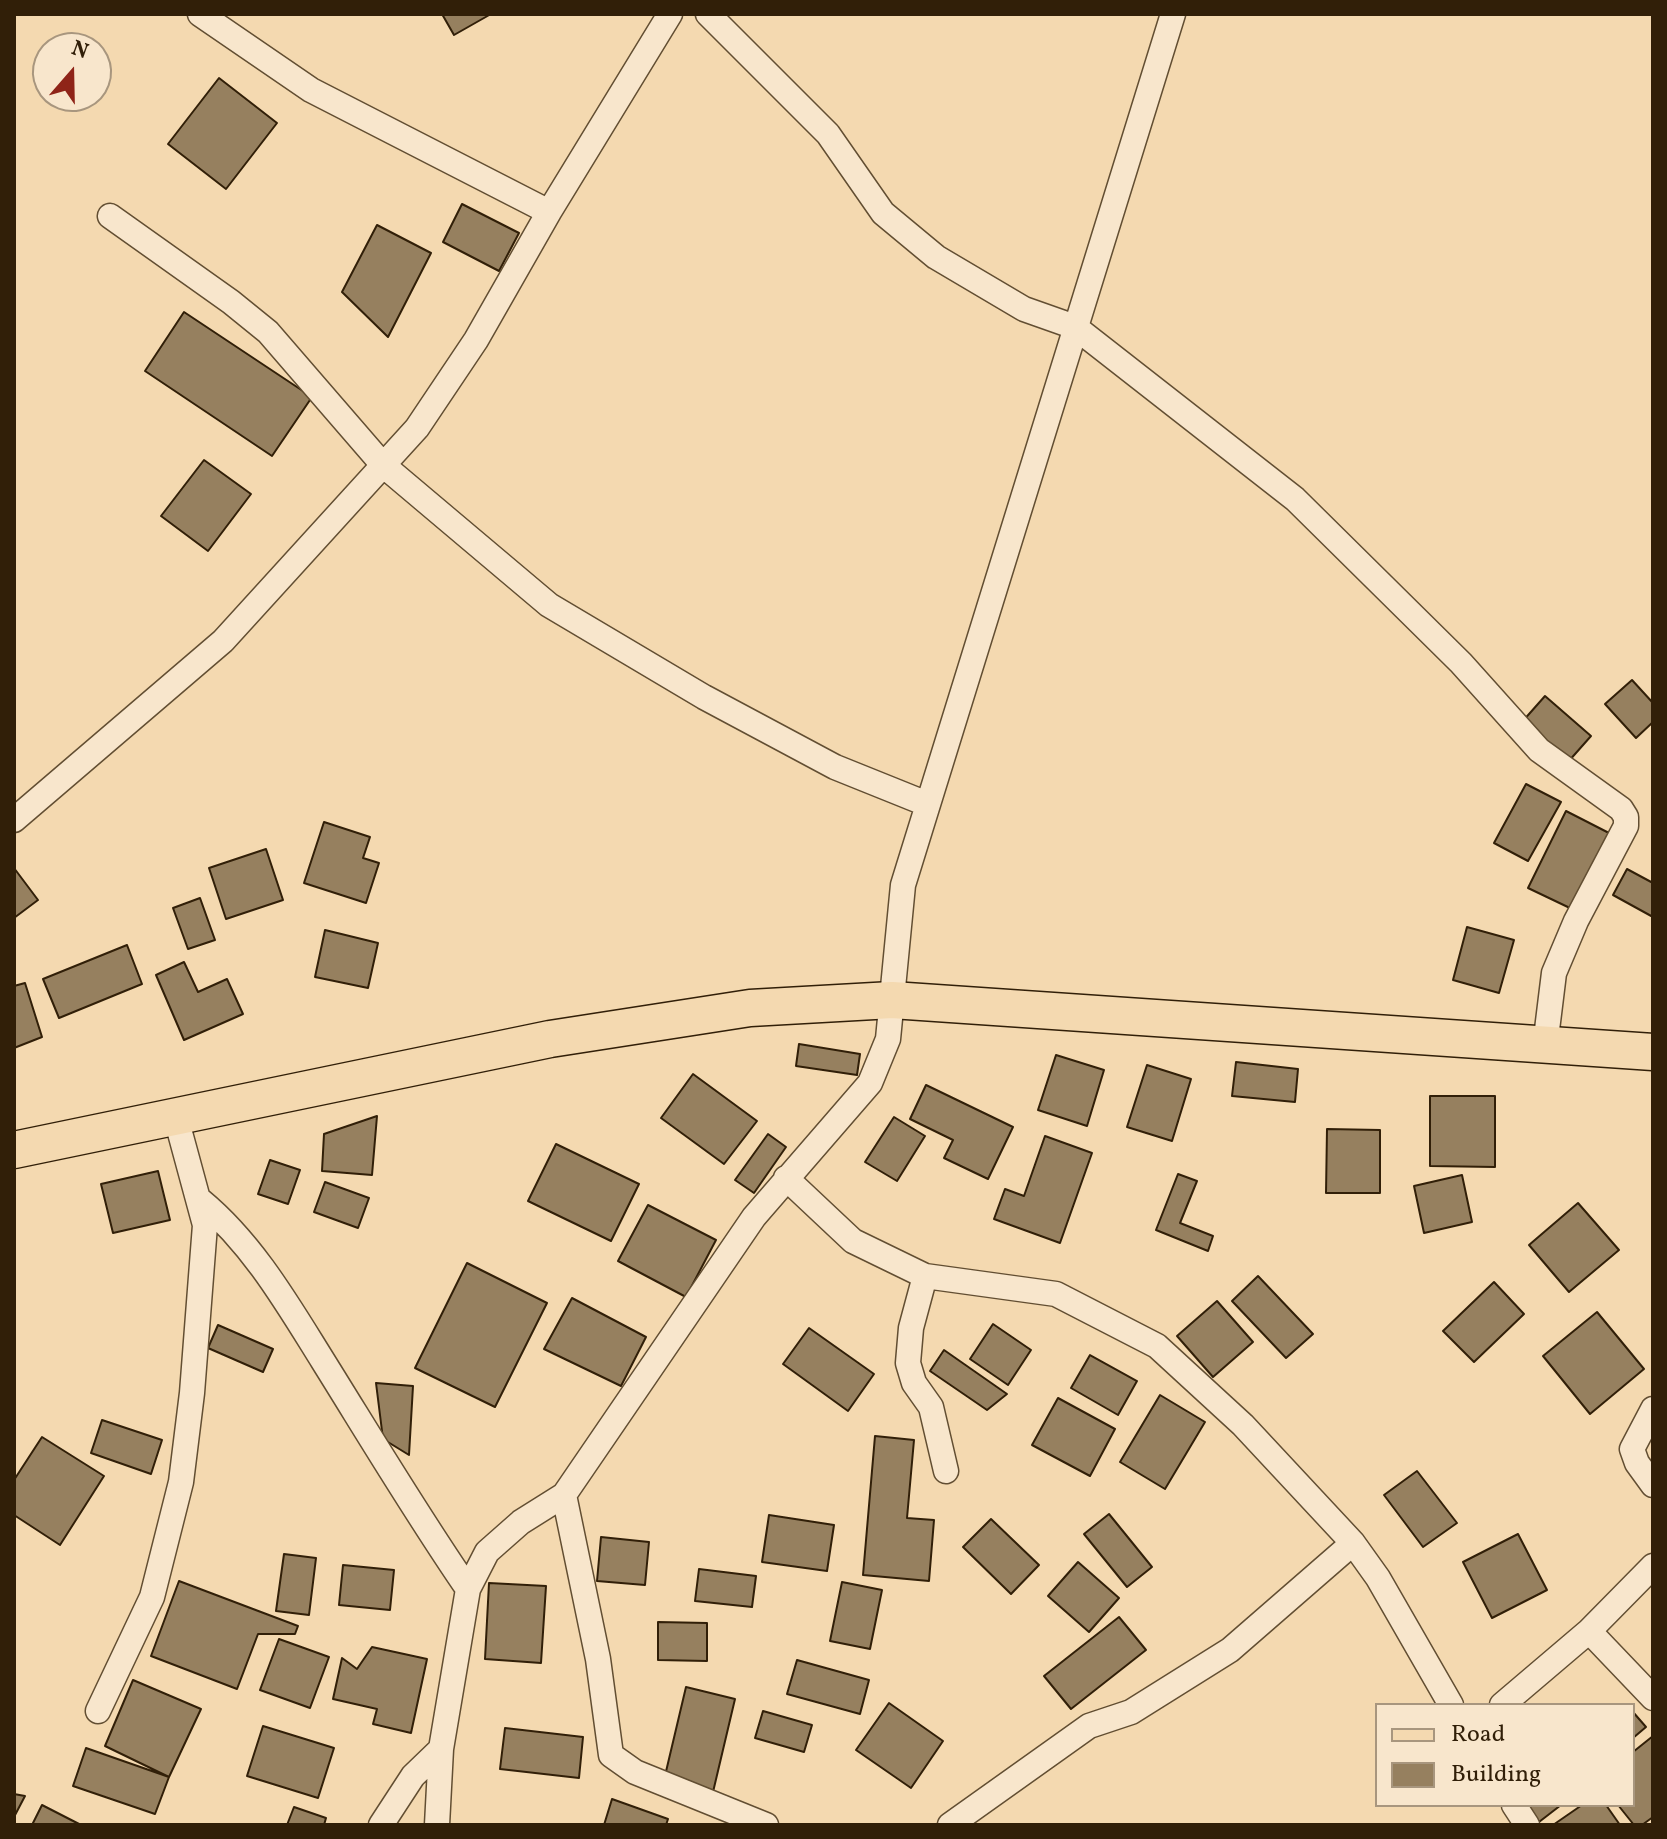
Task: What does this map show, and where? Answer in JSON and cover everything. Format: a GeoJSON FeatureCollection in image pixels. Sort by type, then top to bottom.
{"type":"FeatureCollection","features":[{"type":"Feature","properties":{"kind":"main road"},"geometry":{"type":"LineString","coordinates":[[14,1150],[550,1039],[750,1008],[892,1000],[1038,1007],[1653,1052]]}},
{"type":"Feature","properties":{"kind":"street"},"geometry":{"type":"LineString","coordinates":[[200,14],[311,90],[549,212]]}},
{"type":"Feature","properties":{"kind":"street"},"geometry":{"type":"LineString","coordinates":[[17,810],[223,641],[417,428],[476,340],[549,212],[670,14]]}},
{"type":"Feature","properties":{"kind":"street"},"geometry":{"type":"LineString","coordinates":[[708,14],[828,134],[883,213],[936,257],[1024,309],[1075,327],[1295,499],[1450,652],[1539,750],[1621,809],[1626,817],[1626,826],[1576,921],[1554,973],[1545,1046]]}},
{"type":"Feature","properties":{"kind":"street"},"geometry":{"type":"LineString","coordinates":[[437,1825],[441,1749],[468,1589],[487,1552],[521,1522],[564,1495],[754,1217],[870,1083],[888,1039],[903,885],[1173,14]]}},
{"type":"Feature","properties":{"kind":"street"},"geometry":{"type":"LineString","coordinates":[[110,216],[268,332],[383,465],[549,605],[704,697],[835,767],[927,804]]}},
{"type":"Feature","properties":{"kind":"street"},"geometry":{"type":"LineString","coordinates":[[98,1711],[152,1597],[181,1482],[205,1225],[201,1201],[176,1118]]}},
{"type":"Feature","properties":{"kind":"street"},"geometry":{"type":"LineString","coordinates":[[786,1178],[853,1241],[925,1276],[1056,1294],[1157,1346],[1243,1425],[1353,1543],[1378,1578],[1450,1703]]}},
{"type":"Feature","properties":{"kind":"street"},"geometry":{"type":"LineString","coordinates":[[201,1201],[230,1225],[288,1305],[426,1528],[468,1589]]}},
{"type":"Feature","properties":{"kind":"street"},"geometry":{"type":"LineString","coordinates":[[925,1276],[911,1328],[908,1363],[914,1383],[931,1407],[946,1471]]}},
{"type":"Feature","properties":{"kind":"street"},"geometry":{"type":"LineString","coordinates":[[1653,1409],[1632,1449],[1637,1463],[1653,1485]]}},
{"type":"Feature","properties":{"kind":"street"},"geometry":{"type":"LineString","coordinates":[[564,1495],[598,1659],[611,1755],[635,1772],[766,1825]]}},
{"type":"Feature","properties":{"kind":"street"},"geometry":{"type":"LineString","coordinates":[[950,1825],[1089,1726],[1131,1712],[1230,1650],[1353,1543]]}},
{"type":"Feature","properties":{"kind":"street"},"geometry":{"type":"LineString","coordinates":[[1504,1703],[1589,1631],[1653,1566]]}},
{"type":"Feature","properties":{"kind":"street"},"geometry":{"type":"LineString","coordinates":[[1589,1631],[1653,1698]]}},
{"type":"Feature","properties":{"kind":"street"},"geometry":{"type":"LineString","coordinates":[[381,1825],[413,1776],[441,1749]]}},
{"type":"Feature","properties":{"kind":"street"},"geometry":{"type":"LineString","coordinates":[[1515,1807],[1527,1825]]}},
{"type":"Feature","properties":{"kind":"building"},"geometry":{"type":"Polygon","coordinates":[[[442,14],[491,14],[454,35],[442,14]]]}},
{"type":"Feature","properties":{"kind":"building"},"geometry":{"type":"Polygon","coordinates":[[[219,78],[277,123],[226,189],[168,144],[219,78]]]}},
{"type":"Feature","properties":{"kind":"building"},"geometry":{"type":"Polygon","coordinates":[[[462,204],[519,233],[499,271],[443,242],[462,204]]]}},
{"type":"Feature","properties":{"kind":"building"},"geometry":{"type":"Polygon","coordinates":[[[377,225],[431,253],[388,337],[342,292],[377,225]]]}},
{"type":"Feature","properties":{"kind":"building"},"geometry":{"type":"Polygon","coordinates":[[[184,312],[312,397],[272,456],[145,371],[184,312]]]}},
{"type":"Feature","properties":{"kind":"building"},"geometry":{"type":"Polygon","coordinates":[[[204,460],[251,494],[208,551],[161,516],[204,460]]]}},
{"type":"Feature","properties":{"kind":"building"},"geometry":{"type":"Polygon","coordinates":[[[1632,680],[1653,703],[1653,722],[1636,738],[1605,704],[1632,680]]]}},
{"type":"Feature","properties":{"kind":"building"},"geometry":{"type":"Polygon","coordinates":[[[1545,696],[1591,736],[1568,762],[1522,722],[1545,696]]]}},
{"type":"Feature","properties":{"kind":"building"},"geometry":{"type":"Polygon","coordinates":[[[1526,784],[1561,802],[1528,861],[1494,843],[1526,784]]]}},
{"type":"Feature","properties":{"kind":"building"},"geometry":{"type":"Polygon","coordinates":[[[1566,811],[1609,833],[1572,909],[1528,888],[1566,811]]]}},
{"type":"Feature","properties":{"kind":"building"},"geometry":{"type":"Polygon","coordinates":[[[324,822],[370,837],[363,858],[379,863],[366,903],[304,883],[324,822]]]}},
{"type":"Feature","properties":{"kind":"building"},"geometry":{"type":"Polygon","coordinates":[[[266,849],[283,900],[226,919],[209,868],[266,849]]]}},
{"type":"Feature","properties":{"kind":"building"},"geometry":{"type":"Polygon","coordinates":[[[14,868],[38,900],[14,918],[14,868]]]}},
{"type":"Feature","properties":{"kind":"building"},"geometry":{"type":"Polygon","coordinates":[[[1627,869],[1653,883],[1653,917],[1613,895],[1627,869]]]}},
{"type":"Feature","properties":{"kind":"building"},"geometry":{"type":"Polygon","coordinates":[[[200,898],[215,940],[188,949],[173,908],[200,898]]]}},
{"type":"Feature","properties":{"kind":"building"},"geometry":{"type":"Polygon","coordinates":[[[1467,927],[1514,940],[1499,993],[1453,980],[1467,927]]]}},
{"type":"Feature","properties":{"kind":"building"},"geometry":{"type":"Polygon","coordinates":[[[325,930],[378,943],[368,988],[315,977],[325,930]]]}},
{"type":"Feature","properties":{"kind":"building"},"geometry":{"type":"Polygon","coordinates":[[[127,945],[142,984],[59,1018],[43,979],[127,945]]]}},
{"type":"Feature","properties":{"kind":"building"},"geometry":{"type":"Polygon","coordinates":[[[184,962],[198,992],[227,979],[243,1014],[184,1040],[156,975],[184,962]]]}},
{"type":"Feature","properties":{"kind":"building"},"geometry":{"type":"Polygon","coordinates":[[[25,983],[42,1037],[14,1048],[14,986],[25,983]]]}},
{"type":"Feature","properties":{"kind":"building"},"geometry":{"type":"Polygon","coordinates":[[[799,1044],[860,1054],[857,1075],[796,1066],[799,1044]]]}},
{"type":"Feature","properties":{"kind":"building"},"geometry":{"type":"Polygon","coordinates":[[[1056,1055],[1104,1070],[1087,1126],[1038,1110],[1056,1055]]]}},
{"type":"Feature","properties":{"kind":"building"},"geometry":{"type":"Polygon","coordinates":[[[1236,1062],[1298,1069],[1295,1102],[1232,1096],[1236,1062]]]}},
{"type":"Feature","properties":{"kind":"building"},"geometry":{"type":"Polygon","coordinates":[[[1147,1065],[1191,1079],[1172,1141],[1127,1127],[1147,1065]]]}},
{"type":"Feature","properties":{"kind":"building"},"geometry":{"type":"Polygon","coordinates":[[[693,1074],[757,1121],[724,1164],[661,1118],[693,1074]]]}},
{"type":"Feature","properties":{"kind":"building"},"geometry":{"type":"Polygon","coordinates":[[[926,1085],[1013,1127],[988,1179],[944,1158],[953,1140],[910,1119],[926,1085]]]}},
{"type":"Feature","properties":{"kind":"building"},"geometry":{"type":"Polygon","coordinates":[[[1430,1096],[1495,1096],[1495,1167],[1430,1166],[1430,1096]]]}},
{"type":"Feature","properties":{"kind":"building"},"geometry":{"type":"Polygon","coordinates":[[[377,1116],[372,1175],[322,1171],[324,1134],[377,1116]]]}},
{"type":"Feature","properties":{"kind":"building"},"geometry":{"type":"Polygon","coordinates":[[[894,1117],[925,1136],[897,1181],[865,1162],[894,1117]]]}},
{"type":"Feature","properties":{"kind":"building"},"geometry":{"type":"Polygon","coordinates":[[[1327,1129],[1380,1130],[1380,1193],[1326,1193],[1327,1129]]]}},
{"type":"Feature","properties":{"kind":"building"},"geometry":{"type":"Polygon","coordinates":[[[768,1134],[786,1147],[754,1193],[735,1180],[768,1134]]]}},
{"type":"Feature","properties":{"kind":"building"},"geometry":{"type":"Polygon","coordinates":[[[1045,1136],[1092,1153],[1060,1243],[994,1219],[1005,1189],[1024,1196],[1045,1136]]]}},
{"type":"Feature","properties":{"kind":"building"},"geometry":{"type":"Polygon","coordinates":[[[556,1144],[639,1184],[611,1241],[528,1201],[556,1144]]]}},
{"type":"Feature","properties":{"kind":"building"},"geometry":{"type":"Polygon","coordinates":[[[270,1160],[300,1170],[288,1204],[258,1194],[270,1160]]]}},
{"type":"Feature","properties":{"kind":"building"},"geometry":{"type":"Polygon","coordinates":[[[158,1171],[170,1220],[113,1233],[101,1184],[158,1171]]]}},
{"type":"Feature","properties":{"kind":"building"},"geometry":{"type":"Polygon","coordinates":[[[1178,1174],[1197,1181],[1180,1223],[1213,1236],[1208,1251],[1156,1230],[1178,1174]]]}},
{"type":"Feature","properties":{"kind":"building"},"geometry":{"type":"Polygon","coordinates":[[[1462,1175],[1472,1222],[1424,1233],[1414,1186],[1462,1175]]]}},
{"type":"Feature","properties":{"kind":"building"},"geometry":{"type":"Polygon","coordinates":[[[325,1182],[369,1198],[358,1228],[314,1212],[325,1182]]]}},
{"type":"Feature","properties":{"kind":"building"},"geometry":{"type":"Polygon","coordinates":[[[1578,1203],[1619,1250],[1569,1292],[1529,1245],[1578,1203]]]}},
{"type":"Feature","properties":{"kind":"building"},"geometry":{"type":"Polygon","coordinates":[[[648,1205],[716,1240],[686,1297],[618,1261],[648,1205]]]}},
{"type":"Feature","properties":{"kind":"building"},"geometry":{"type":"Polygon","coordinates":[[[467,1263],[547,1303],[495,1407],[415,1368],[467,1263]]]}},
{"type":"Feature","properties":{"kind":"building"},"geometry":{"type":"Polygon","coordinates":[[[1258,1276],[1313,1334],[1286,1358],[1232,1301],[1258,1276]]]}},
{"type":"Feature","properties":{"kind":"building"},"geometry":{"type":"Polygon","coordinates":[[[1494,1282],[1524,1314],[1474,1362],[1443,1331],[1494,1282]]]}},
{"type":"Feature","properties":{"kind":"building"},"geometry":{"type":"Polygon","coordinates":[[[572,1298],[646,1337],[621,1386],[544,1349],[572,1298]]]}},
{"type":"Feature","properties":{"kind":"building"},"geometry":{"type":"Polygon","coordinates":[[[1217,1301],[1253,1342],[1213,1377],[1177,1336],[1217,1301]]]}},
{"type":"Feature","properties":{"kind":"building"},"geometry":{"type":"Polygon","coordinates":[[[1597,1312],[1644,1369],[1590,1414],[1543,1356],[1597,1312]]]}},
{"type":"Feature","properties":{"kind":"building"},"geometry":{"type":"Polygon","coordinates":[[[993,1324],[1031,1350],[1008,1385],[970,1359],[993,1324]]]}},
{"type":"Feature","properties":{"kind":"building"},"geometry":{"type":"Polygon","coordinates":[[[218,1325],[273,1349],[263,1372],[208,1348],[218,1325]]]}},
{"type":"Feature","properties":{"kind":"building"},"geometry":{"type":"Polygon","coordinates":[[[809,1328],[874,1374],[848,1411],[783,1364],[809,1328]]]}},
{"type":"Feature","properties":{"kind":"building"},"geometry":{"type":"Polygon","coordinates":[[[944,1350],[1007,1394],[987,1410],[930,1371],[944,1350]]]}},
{"type":"Feature","properties":{"kind":"building"},"geometry":{"type":"Polygon","coordinates":[[[1090,1355],[1137,1381],[1118,1415],[1071,1388],[1090,1355]]]}},
{"type":"Feature","properties":{"kind":"building"},"geometry":{"type":"Polygon","coordinates":[[[376,1383],[413,1386],[409,1455],[383,1439],[376,1383]]]}},
{"type":"Feature","properties":{"kind":"building"},"geometry":{"type":"Polygon","coordinates":[[[1160,1395],[1205,1422],[1165,1489],[1120,1462],[1160,1395]]]}},
{"type":"Feature","properties":{"kind":"building"},"geometry":{"type":"Polygon","coordinates":[[[1058,1398],[1115,1429],[1090,1476],[1032,1445],[1058,1398]]]}},
{"type":"Feature","properties":{"kind":"building"},"geometry":{"type":"Polygon","coordinates":[[[102,1420],[162,1440],[151,1474],[91,1453],[102,1420]]]}},
{"type":"Feature","properties":{"kind":"building"},"geometry":{"type":"Polygon","coordinates":[[[875,1436],[914,1440],[907,1518],[934,1520],[929,1581],[863,1575],[875,1436]]]}},
{"type":"Feature","properties":{"kind":"building"},"geometry":{"type":"Polygon","coordinates":[[[42,1437],[104,1476],[60,1545],[14,1515],[14,1480],[42,1437]]]}},
{"type":"Feature","properties":{"kind":"building"},"geometry":{"type":"Polygon","coordinates":[[[1417,1471],[1457,1523],[1423,1547],[1384,1495],[1417,1471]]]}},
{"type":"Feature","properties":{"kind":"building"},"geometry":{"type":"Polygon","coordinates":[[[1109,1514],[1152,1567],[1127,1587],[1084,1534],[1109,1514]]]}},
{"type":"Feature","properties":{"kind":"building"},"geometry":{"type":"Polygon","coordinates":[[[769,1515],[834,1525],[827,1571],[762,1562],[769,1515]]]}},
{"type":"Feature","properties":{"kind":"building"},"geometry":{"type":"Polygon","coordinates":[[[991,1519],[1039,1565],[1011,1594],[963,1547],[991,1519]]]}},
{"type":"Feature","properties":{"kind":"building"},"geometry":{"type":"Polygon","coordinates":[[[1518,1534],[1547,1590],[1492,1618],[1463,1562],[1518,1534]]]}},
{"type":"Feature","properties":{"kind":"building"},"geometry":{"type":"Polygon","coordinates":[[[601,1537],[649,1542],[645,1585],[597,1581],[601,1537]]]}},
{"type":"Feature","properties":{"kind":"building"},"geometry":{"type":"Polygon","coordinates":[[[284,1554],[316,1558],[309,1615],[276,1611],[284,1554]]]}},
{"type":"Feature","properties":{"kind":"building"},"geometry":{"type":"Polygon","coordinates":[[[1078,1562],[1119,1598],[1089,1632],[1048,1596],[1078,1562]]]}},
{"type":"Feature","properties":{"kind":"building"},"geometry":{"type":"Polygon","coordinates":[[[343,1565],[394,1570],[390,1610],[339,1605],[343,1565]]]}},
{"type":"Feature","properties":{"kind":"building"},"geometry":{"type":"Polygon","coordinates":[[[699,1569],[756,1576],[752,1607],[695,1601],[699,1569]]]}},
{"type":"Feature","properties":{"kind":"building"},"geometry":{"type":"Polygon","coordinates":[[[179,1581],[298,1626],[295,1634],[258,1634],[237,1689],[151,1656],[179,1581]]]}},
{"type":"Feature","properties":{"kind":"building"},"geometry":{"type":"Polygon","coordinates":[[[842,1582],[882,1590],[870,1649],[830,1641],[842,1582]]]}},
{"type":"Feature","properties":{"kind":"building"},"geometry":{"type":"Polygon","coordinates":[[[489,1583],[546,1586],[541,1663],[485,1659],[489,1583]]]}},
{"type":"Feature","properties":{"kind":"building"},"geometry":{"type":"Polygon","coordinates":[[[1119,1617],[1146,1650],[1071,1709],[1044,1676],[1119,1617]]]}},
{"type":"Feature","properties":{"kind":"building"},"geometry":{"type":"Polygon","coordinates":[[[658,1622],[707,1623],[707,1661],[658,1660],[658,1622]]]}},
{"type":"Feature","properties":{"kind":"building"},"geometry":{"type":"Polygon","coordinates":[[[279,1639],[329,1657],[310,1708],[260,1690],[279,1639]]]}},
{"type":"Feature","properties":{"kind":"building"},"geometry":{"type":"Polygon","coordinates":[[[372,1647],[427,1659],[411,1733],[373,1724],[377,1709],[333,1699],[342,1658],[357,1669],[372,1647]]]}},
{"type":"Feature","properties":{"kind":"building"},"geometry":{"type":"Polygon","coordinates":[[[797,1660],[869,1680],[860,1714],[787,1694],[797,1660]]]}},
{"type":"Feature","properties":{"kind":"building"},"geometry":{"type":"Polygon","coordinates":[[[133,1680],[201,1709],[169,1777],[105,1746],[133,1680]]]}},
{"type":"Feature","properties":{"kind":"building"},"geometry":{"type":"Polygon","coordinates":[[[686,1687],[735,1699],[713,1792],[664,1780],[686,1687]]]}},
{"type":"Feature","properties":{"kind":"building"},"geometry":{"type":"Polygon","coordinates":[[[889,1703],[943,1741],[911,1788],[856,1750],[889,1703]]]}},
{"type":"Feature","properties":{"kind":"building"},"geometry":{"type":"Polygon","coordinates":[[[763,1711],[812,1725],[804,1752],[755,1738],[763,1711]]]}},
{"type":"Feature","properties":{"kind":"building"},"geometry":{"type":"Polygon","coordinates":[[[1635,1714],[1646,1727],[1635,1736],[1635,1714]]]}},
{"type":"Feature","properties":{"kind":"building"},"geometry":{"type":"Polygon","coordinates":[[[263,1726],[334,1748],[318,1798],[247,1776],[263,1726]]]}},
{"type":"Feature","properties":{"kind":"building"},"geometry":{"type":"Polygon","coordinates":[[[505,1728],[583,1737],[579,1778],[500,1769],[505,1728]]]}},
{"type":"Feature","properties":{"kind":"building"},"geometry":{"type":"Polygon","coordinates":[[[1653,1736],[1653,1817],[1642,1825],[1634,1825],[1620,1807],[1635,1807],[1635,1750],[1653,1736]]]}},
{"type":"Feature","properties":{"kind":"building"},"geometry":{"type":"Polygon","coordinates":[[[86,1748],[169,1777],[155,1814],[73,1786],[86,1748]]]}},
{"type":"Feature","properties":{"kind":"building"},"geometry":{"type":"Polygon","coordinates":[[[14,1794],[25,1796],[14,1817],[14,1794]]]}},
{"type":"Feature","properties":{"kind":"building"},"geometry":{"type":"Polygon","coordinates":[[[612,1799],[668,1819],[666,1825],[604,1825],[612,1799]]]}},
{"type":"Feature","properties":{"kind":"building"},"geometry":{"type":"Polygon","coordinates":[[[42,1805],[81,1825],[32,1825],[42,1805]]]}},
{"type":"Feature","properties":{"kind":"building"},"geometry":{"type":"Polygon","coordinates":[[[294,1807],[326,1818],[324,1825],[287,1825],[294,1807]]]}},
{"type":"Feature","properties":{"kind":"building"},"geometry":{"type":"Polygon","coordinates":[[[1527,1807],[1558,1807],[1539,1822],[1527,1807]]]}},
{"type":"Feature","properties":{"kind":"building"},"geometry":{"type":"Polygon","coordinates":[[[1579,1807],[1607,1807],[1620,1825],[1553,1825],[1579,1807]]]}}]}
